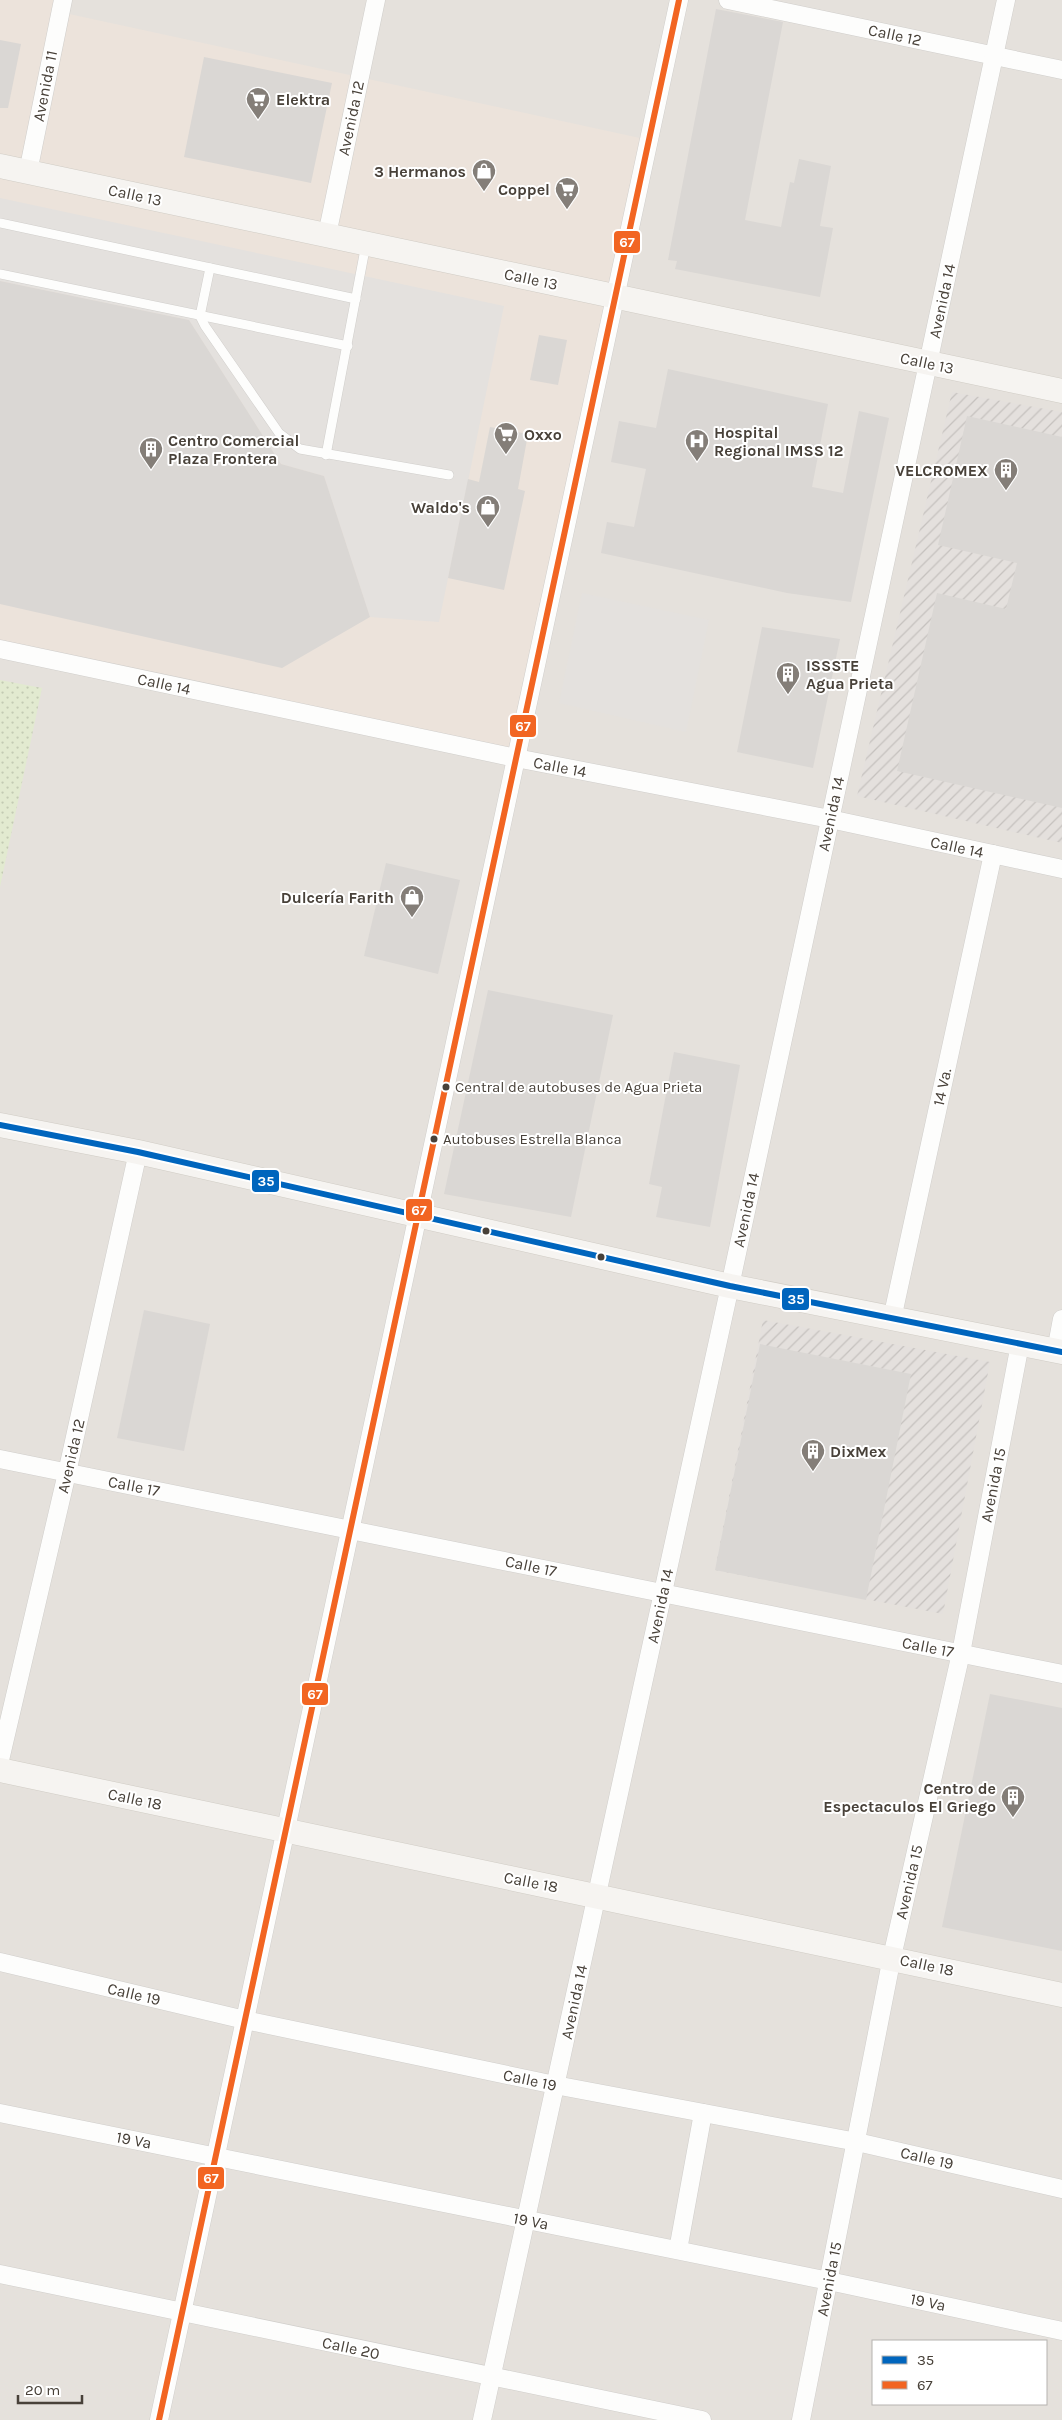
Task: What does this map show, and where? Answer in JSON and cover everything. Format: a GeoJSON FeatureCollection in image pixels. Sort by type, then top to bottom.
{"type":"FeatureCollection","features":[{"type":"Feature","properties":{"kind":"street","name":"Avenida 11"},"geometry":{"type":"LineString","coordinates":[[28,172],[62,0]]}},
{"type":"Feature","properties":{"kind":"street","name":"Avenida 12"},"geometry":{"type":"LineString","coordinates":[[327,236],[376,0]]}},
{"type":"Feature","properties":{"kind":"street"},"geometry":{"type":"LineString","coordinates":[[159,2420],[679,0]]}},
{"type":"Feature","properties":{"kind":"street","name":"Calle 12"},"geometry":{"type":"LineString","coordinates":[[728,0],[1062,70]]}},
{"type":"Feature","properties":{"kind":"street","name":"Avenida 14"},"geometry":{"type":"LineString","coordinates":[[482,2420],[730,1286],[1006,0]]}},
{"type":"Feature","properties":{"kind":"street","name":"Calle 13"},"geometry":{"type":"LineString","coordinates":[[0,166],[1062,391]]}},
{"type":"Feature","properties":{"kind":"street","name":"Calle 14"},"geometry":{"type":"LineString","coordinates":[[0,649],[516,758],[830,819],[1062,869]]}},
{"type":"Feature","properties":{"kind":"street","name":"14 Va."},"geometry":{"type":"LineString","coordinates":[[892,1319],[994,854]]}},
{"type":"Feature","properties":{"kind":"street"},"geometry":{"type":"LineString","coordinates":[[0,1125],[138,1152],[730,1286],[1020,1344],[1059,1351],[1062,1320]]}},
{"type":"Feature","properties":{"kind":"street","name":"Avenida 12"},"geometry":{"type":"LineString","coordinates":[[0,1760],[67,1473],[138,1152]]}},
{"type":"Feature","properties":{"kind":"street","name":"Avenida 15"},"geometry":{"type":"LineString","coordinates":[[801,2420],[892,1957],[961,1653],[1020,1344]]}},
{"type":"Feature","properties":{"kind":"street","name":"Calle 17"},"geometry":{"type":"LineString","coordinates":[[0,1459],[1062,1674]]}},
{"type":"Feature","properties":{"kind":"street","name":"Calle 18"},"geometry":{"type":"LineString","coordinates":[[0,1770],[285,1832],[892,1957],[1062,1995]]}},
{"type":"Feature","properties":{"kind":"street","name":"Calle 19"},"geometry":{"type":"LineString","coordinates":[[0,1962],[245,2020],[555,2085],[857,2142],[1062,2189]]}},
{"type":"Feature","properties":{"kind":"street","name":"19 Va"},"geometry":{"type":"LineString","coordinates":[[0,2112],[829,2281],[1062,2331]]}},
{"type":"Feature","properties":{"kind":"street"},"geometry":{"type":"LineString","coordinates":[[678,2250],[703,2113]]}},
{"type":"Feature","properties":{"kind":"street","name":"Calle 20"},"geometry":{"type":"LineString","coordinates":[[0,2274],[702,2420]]}},
{"type":"Feature","properties":{"kind":"lane"},"geometry":{"type":"LineString","coordinates":[[0,223],[356,299]]}},
{"type":"Feature","properties":{"kind":"lane"},"geometry":{"type":"LineString","coordinates":[[326,455],[366,244]]}},
{"type":"Feature","properties":{"kind":"lane"},"geometry":{"type":"LineString","coordinates":[[210,268],[200,316],[279,434],[300,449],[450,476]]}},
{"type":"Feature","properties":{"kind":"lane"},"geometry":{"type":"LineString","coordinates":[[0,274],[348,346]]}},
{"type":"Feature","properties":{"kind":"shaded area"},"geometry":{"type":"Polygon","coordinates":[[[0,0],[1062,0],[1062,2420],[0,2420],[0,0]]]}},
{"type":"Feature","properties":{"kind":"shaded area"},"geometry":{"type":"Polygon","coordinates":[[[0,0],[63,0],[60,12],[649,140],[516,758],[0,649],[0,0]]]}},
{"type":"Feature","properties":{"kind":"shaded area"},"geometry":{"type":"Polygon","coordinates":[[[0,198],[504,306],[439,622],[370,617],[324,476],[281,464],[189,320],[0,281],[0,198]]]}},
{"type":"Feature","properties":{"kind":"shaded area","name":"VELCROMEX"},"geometry":{"type":"Polygon","coordinates":[[[952,392],[1062,412],[1062,843],[857,796],[952,392]]]}},
{"type":"Feature","properties":{"kind":"shaded area"},"geometry":{"type":"Polygon","coordinates":[[[582,593],[709,620],[686,732],[559,703],[582,593]]]}},
{"type":"Feature","properties":{"kind":"shaded area"},"geometry":{"type":"Polygon","coordinates":[[[763,1320],[990,1362],[943,1614],[715,1570],[763,1320]]]}},
{"type":"Feature","properties":{"kind":"green space"},"geometry":{"type":"Polygon","coordinates":[[[0,680],[42,688],[0,887],[0,680]]]}},
{"type":"Feature","properties":{"kind":"building"},"geometry":{"type":"Polygon","coordinates":[[[716,9],[783,22],[745,220],[781,227],[790,182],[794,183],[799,159],[831,166],[820,226],[833,228],[820,297],[675,269],[677,261],[668,260],[716,9]]]}},
{"type":"Feature","properties":{"kind":"building"},"geometry":{"type":"Polygon","coordinates":[[[0,40],[21,44],[8,108],[0,108],[0,40]]]}},
{"type":"Feature","properties":{"kind":"building","name":"Elektra"},"geometry":{"type":"Polygon","coordinates":[[[204,57],[332,83],[311,183],[184,157],[204,57]]]}},
{"type":"Feature","properties":{"kind":"building","name":"Centro Comercial Plaza Frontera"},"geometry":{"type":"Polygon","coordinates":[[[0,281],[189,320],[281,464],[324,476],[370,617],[282,668],[0,604],[0,281]]]}},
{"type":"Feature","properties":{"kind":"building"},"geometry":{"type":"Polygon","coordinates":[[[539,335],[567,340],[558,385],[530,380],[539,335]]]}},
{"type":"Feature","properties":{"kind":"building"},"geometry":{"type":"Polygon","coordinates":[[[668,369],[828,404],[812,487],[843,493],[859,411],[889,418],[851,602],[787,593],[601,553],[607,522],[634,527],[646,469],[611,462],[619,421],[656,428],[668,369]]]}},
{"type":"Feature","properties":{"kind":"building","name":"VELCROMEX"},"geometry":{"type":"Polygon","coordinates":[[[967,416],[1062,437],[1062,808],[897,771],[937,593],[1006,609],[1017,563],[938,545],[967,416]]]}},
{"type":"Feature","properties":{"kind":"building"},"geometry":{"type":"Polygon","coordinates":[[[490,427],[528,434],[518,489],[525,491],[504,590],[448,578],[468,479],[479,482],[490,427]]]}},
{"type":"Feature","properties":{"kind":"building","name":"ISSSTE Agua Prieta"},"geometry":{"type":"Polygon","coordinates":[[[762,627],[840,639],[813,768],[737,752],[762,627]]]}},
{"type":"Feature","properties":{"kind":"building","name":"Dulcería Farith"},"geometry":{"type":"Polygon","coordinates":[[[386,863],[460,880],[438,974],[364,956],[386,863]]]}},
{"type":"Feature","properties":{"kind":"building","name":"Central de autobuses de Agua Prieta"},"geometry":{"type":"Polygon","coordinates":[[[488,990],[613,1015],[571,1217],[444,1194],[488,990]]]}},
{"type":"Feature","properties":{"kind":"building"},"geometry":{"type":"Polygon","coordinates":[[[674,1052],[740,1065],[710,1227],[656,1217],[662,1187],[649,1184],[674,1052]]]}},
{"type":"Feature","properties":{"kind":"building"},"geometry":{"type":"Polygon","coordinates":[[[144,1310],[210,1324],[184,1451],[117,1438],[144,1310]]]}},
{"type":"Feature","properties":{"kind":"building","name":"DixMex"},"geometry":{"type":"Polygon","coordinates":[[[760,1344],[911,1374],[866,1600],[715,1570],[760,1344]]]}},
{"type":"Feature","properties":{"kind":"building","name":"Centro de Espectaculos El Griego"},"geometry":{"type":"Polygon","coordinates":[[[990,1694],[1062,1708],[1062,1951],[942,1927],[990,1694]]]}},
{"type":"Feature","properties":{"kind":"transit line","name":"67"},"geometry":{"type":"LineString","coordinates":[[159,2420],[679,0]]}},
{"type":"Feature","properties":{"kind":"transit line","name":"35"},"geometry":{"type":"LineString","coordinates":[[0,1125],[138,1152],[730,1286],[1062,1352]]}},
{"type":"Feature","properties":{"kind":"place","name":"Elektra"},"geometry":{"type":"Point","coordinates":[258,120]}},
{"type":"Feature","properties":{"kind":"place","name":"3 Hermanos"},"geometry":{"type":"Point","coordinates":[484,192]}},
{"type":"Feature","properties":{"kind":"place","name":"Coppel"},"geometry":{"type":"Point","coordinates":[567,210]}},
{"type":"Feature","properties":{"kind":"place","name":"Oxxo"},"geometry":{"type":"Point","coordinates":[506,455]}},
{"type":"Feature","properties":{"kind":"place","name":"Hospital Regional IMSS 12"},"geometry":{"type":"Point","coordinates":[697,462]}},
{"type":"Feature","properties":{"kind":"place","name":"Centro Comercial Plaza Frontera"},"geometry":{"type":"Point","coordinates":[151,470]}},
{"type":"Feature","properties":{"kind":"place","name":"VELCROMEX"},"geometry":{"type":"Point","coordinates":[1006,491]}},
{"type":"Feature","properties":{"kind":"place","name":"Waldo's"},"geometry":{"type":"Point","coordinates":[488,528]}},
{"type":"Feature","properties":{"kind":"place","name":"ISSSTE Agua Prieta"},"geometry":{"type":"Point","coordinates":[788,695]}},
{"type":"Feature","properties":{"kind":"place","name":"Dulcería Farith"},"geometry":{"type":"Point","coordinates":[412,918]}},
{"type":"Feature","properties":{"kind":"place","name":"Central de autobuses de Agua Prieta"},"geometry":{"type":"Point","coordinates":[446,1087]}},
{"type":"Feature","properties":{"kind":"place","name":"Autobuses Estrella Blanca"},"geometry":{"type":"Point","coordinates":[434,1139]}},
{"type":"Feature","properties":{"kind":"place","name":"DixMex"},"geometry":{"type":"Point","coordinates":[813,1472]}},
{"type":"Feature","properties":{"kind":"place","name":"Centro de Espectaculos El Griego"},"geometry":{"type":"Point","coordinates":[1013,1818]}}]}
